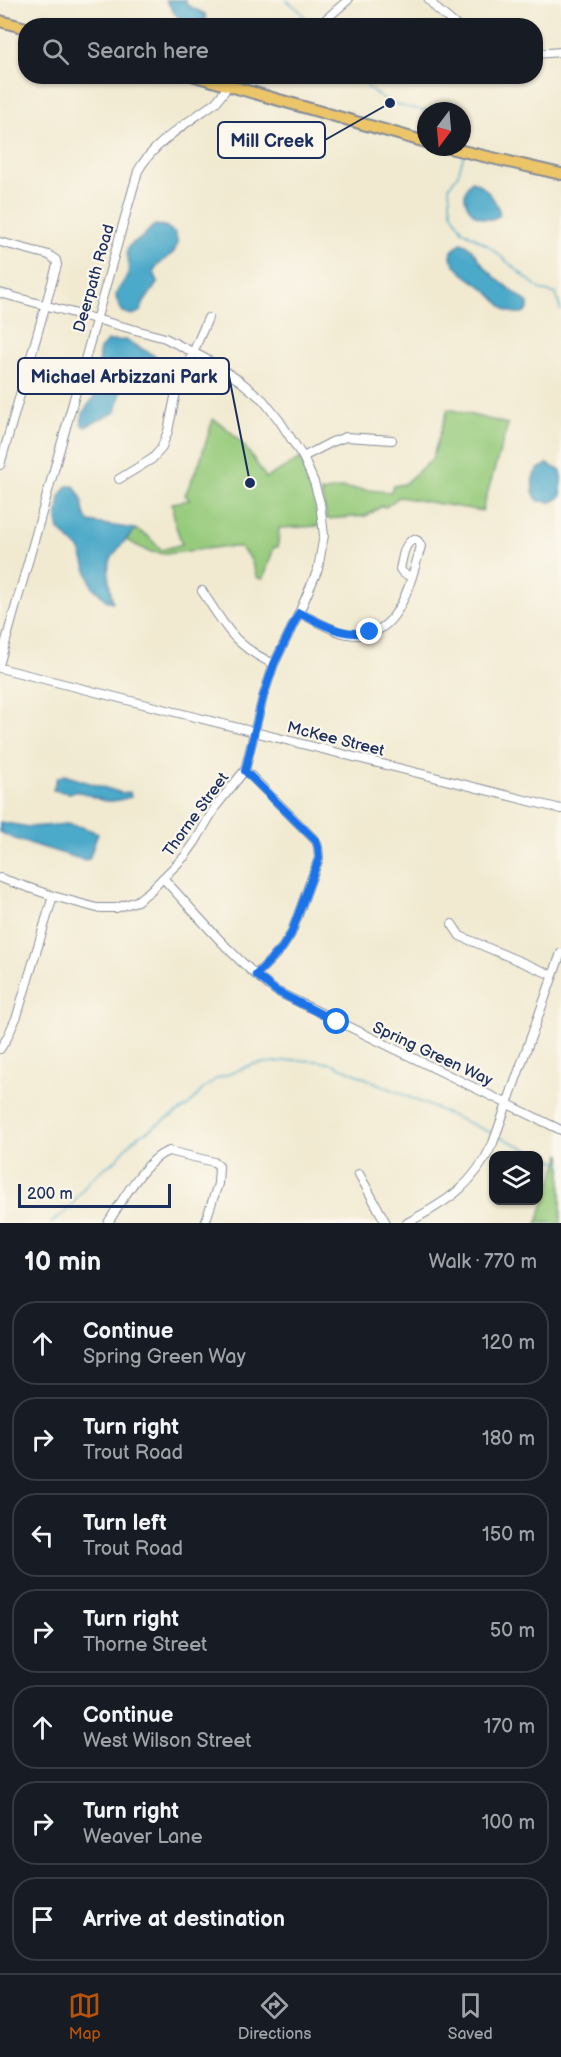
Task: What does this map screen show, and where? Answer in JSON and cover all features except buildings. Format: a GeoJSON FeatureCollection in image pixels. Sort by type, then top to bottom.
{"type":"FeatureCollection","features":[{"type":"Feature","properties":{"kind":"main road"},"geometry":{"type":"LineString","coordinates":[[0,21],[18,26]]}},
{"type":"Feature","properties":{"kind":"main road"},"geometry":{"type":"LineString","coordinates":[[239,84],[417,139]]}},
{"type":"Feature","properties":{"kind":"main road"},"geometry":{"type":"LineString","coordinates":[[471,154],[561,174]]}},
{"type":"Feature","properties":{"kind":"street"},"geometry":{"type":"LineString","coordinates":[[327,18],[348,0]]}},
{"type":"Feature","properties":{"kind":"street"},"geometry":{"type":"LineString","coordinates":[[429,0],[448,18]]}},
{"type":"Feature","properties":{"kind":"street"},"geometry":{"type":"LineString","coordinates":[[543,53],[561,52]]}},
{"type":"Feature","properties":{"kind":"street","name":"Deerpath Road"},"geometry":{"type":"LineString","coordinates":[[0,662],[138,171],[145,159],[216,102],[227,84]]}},
{"type":"Feature","properties":{"kind":"street"},"geometry":{"type":"LineString","coordinates":[[0,242],[49,255],[56,261],[56,268],[0,465]]}},
{"type":"Feature","properties":{"kind":"street","name":"Thorne Street"},"geometry":{"type":"LineString","coordinates":[[0,293],[165,338],[227,372],[263,400],[303,457],[320,503],[324,535],[318,569],[274,664],[245,771],[216,806],[191,849],[138,901],[116,908],[98,908],[0,878]]}},
{"type":"Feature","properties":{"kind":"street"},"geometry":{"type":"LineString","coordinates":[[119,479],[155,457],[161,449],[168,431],[176,392],[208,318]]}},
{"type":"Feature","properties":{"kind":"street"},"geometry":{"type":"LineString","coordinates":[[303,457],[346,436],[392,440]]}},
{"type":"Feature","properties":{"kind":"street"},"geometry":{"type":"LineString","coordinates":[[299,613],[338,631],[355,635],[370,632],[383,627],[394,617],[402,605],[412,577]]}},
{"type":"Feature","properties":{"kind":"street"},"geometry":{"type":"LineString","coordinates":[[202,591],[241,645],[274,664]]}},
{"type":"Feature","properties":{"kind":"street","name":"McKee Street"},"geometry":{"type":"LineString","coordinates":[[0,668],[561,809]]}},
{"type":"Feature","properties":{"kind":"street"},"geometry":{"type":"LineString","coordinates":[[245,771],[316,841],[319,852],[317,864],[291,934],[282,948],[256,975]]}},
{"type":"Feature","properties":{"kind":"street","name":"Spring Green Way"},"geometry":{"type":"LineString","coordinates":[[163,878],[208,928],[256,975],[276,991],[561,1130]]}},
{"type":"Feature","properties":{"kind":"street"},"geometry":{"type":"LineString","coordinates":[[0,1049],[17,1016],[53,896]]}},
{"type":"Feature","properties":{"kind":"street"},"geometry":{"type":"LineString","coordinates":[[452,924],[460,936],[552,975]]}},
{"type":"Feature","properties":{"kind":"street"},"geometry":{"type":"LineString","coordinates":[[407,1223],[441,1205],[467,1183],[481,1167],[493,1143],[561,953]]}},
{"type":"Feature","properties":{"kind":"street"},"geometry":{"type":"LineString","coordinates":[[108,1223],[125,1194],[162,1153],[169,1151],[214,1162],[219,1166],[218,1184],[205,1223]]}},
{"type":"Feature","properties":{"kind":"street"},"geometry":{"type":"LineString","coordinates":[[359,1174],[386,1223]]}},
{"type":"Feature","properties":{"kind":"green space"},"geometry":{"type":"Polygon","coordinates":[[[448,409],[508,424],[482,511],[399,497],[386,507],[382,506],[366,516],[327,519],[321,492],[343,488],[391,492],[393,486],[404,484],[432,459],[448,409]]]}},
{"type":"Feature","properties":{"kind":"green space"},"geometry":{"type":"Polygon","coordinates":[[[213,419],[229,430],[243,445],[266,478],[301,458],[318,504],[321,526],[279,528],[278,547],[274,547],[264,578],[261,579],[257,577],[250,558],[240,547],[164,554],[147,551],[126,540],[135,529],[148,536],[161,550],[182,544],[175,524],[172,503],[190,500],[185,495],[200,461],[213,419]]]}},
{"type":"Feature","properties":{"kind":"green space"},"geometry":{"type":"Polygon","coordinates":[[[561,1154],[561,1223],[537,1223],[561,1154]]]}},
{"type":"Feature","properties":{"kind":"water"},"geometry":{"type":"Polygon","coordinates":[[[166,0],[185,0],[187,5],[205,14],[206,18],[179,18],[166,0]]]}},
{"type":"Feature","properties":{"kind":"water"},"geometry":{"type":"Polygon","coordinates":[[[472,181],[482,186],[490,195],[500,215],[492,219],[484,219],[471,210],[465,196],[472,181]]]}},
{"type":"Feature","properties":{"kind":"water"},"geometry":{"type":"Polygon","coordinates":[[[155,225],[165,226],[175,233],[178,243],[174,252],[155,268],[154,272],[158,282],[140,312],[132,315],[123,312],[116,295],[129,271],[127,250],[131,244],[155,225]]]}},
{"type":"Feature","properties":{"kind":"water"},"geometry":{"type":"Polygon","coordinates":[[[461,243],[471,248],[491,274],[528,303],[528,309],[518,313],[506,310],[458,268],[451,257],[452,251],[461,243]]]}},
{"type":"Feature","properties":{"kind":"water"},"geometry":{"type":"Polygon","coordinates":[[[126,340],[155,356],[159,365],[156,374],[145,380],[125,381],[116,412],[85,427],[82,425],[82,415],[101,384],[100,349],[108,341],[126,340]]]}},
{"type":"Feature","properties":{"kind":"water"},"geometry":{"type":"Polygon","coordinates":[[[547,464],[561,471],[561,496],[552,502],[539,501],[533,490],[535,472],[547,464]]]}},
{"type":"Feature","properties":{"kind":"water"},"geometry":{"type":"Polygon","coordinates":[[[67,486],[74,486],[82,499],[84,513],[89,522],[135,529],[110,561],[108,577],[113,602],[106,600],[92,586],[80,550],[59,530],[57,519],[60,497],[67,486]]]}},
{"type":"Feature","properties":{"kind":"water"},"geometry":{"type":"Polygon","coordinates":[[[64,775],[122,793],[130,792],[131,797],[107,801],[79,792],[53,790],[57,778],[64,775]]]}},
{"type":"Feature","properties":{"kind":"water"},"geometry":{"type":"Polygon","coordinates":[[[0,822],[29,827],[67,824],[98,833],[89,859],[84,860],[15,839],[0,832],[0,822]]]}},
{"type":"Feature","properties":{"kind":"waterway"},"geometry":{"type":"LineString","coordinates":[[286,0],[305,18]]}},
{"type":"Feature","properties":{"kind":"waterway"},"geometry":{"type":"LineString","coordinates":[[367,84],[368,88],[383,99],[417,109]]}},
{"type":"Feature","properties":{"kind":"waterway"},"geometry":{"type":"LineString","coordinates":[[464,156],[458,174],[449,187],[451,211],[462,230],[487,245],[541,290],[556,294],[561,311]]}},
{"type":"Feature","properties":{"kind":"waterway"},"geometry":{"type":"LineString","coordinates":[[51,1223],[68,1210],[89,1181],[114,1162],[134,1139],[188,1106],[205,1087],[216,1079],[254,1064],[296,1060],[333,1064],[494,1134]]}},
{"type":"Feature","properties":{"kind":"waterway"},"geometry":{"type":"LineString","coordinates":[[498,1136],[561,1164]]}},
{"type":"Feature","properties":{"kind":"place","name":"Mill Creek"},"geometry":{"type":"Point","coordinates":[390,103]}},
{"type":"Feature","properties":{"kind":"place","name":"Michael Arbizzani Park"},"geometry":{"type":"Point","coordinates":[250,483]}},
{"type":"Feature","properties":{"kind":"route"},"geometry":{"type":"LineString","coordinates":[[337,1022],[289,999],[256,975],[282,948],[291,934],[317,864],[319,852],[316,841],[245,771],[263,697],[274,664],[299,613],[338,631],[355,635],[370,632]]}}]}
